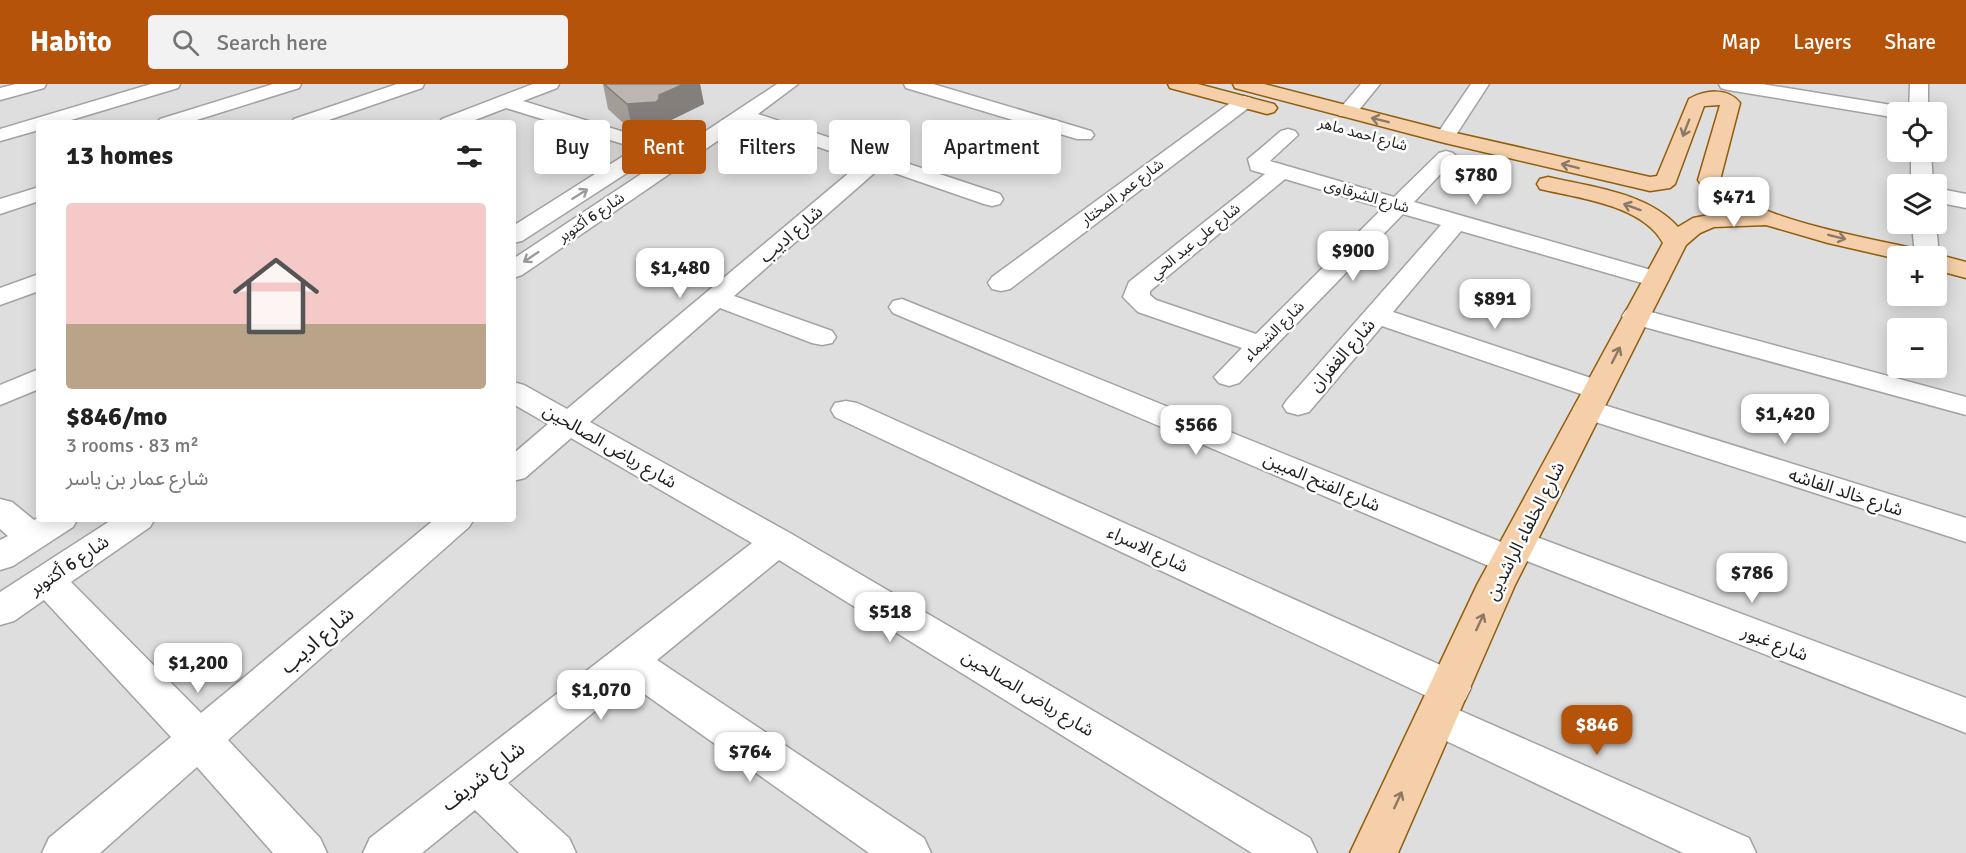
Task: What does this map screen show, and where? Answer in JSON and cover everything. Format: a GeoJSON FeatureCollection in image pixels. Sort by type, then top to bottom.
{"type":"FeatureCollection","features":[{"type":"Feature","properties":{"kind":"main road","name":"شارع احمد ماهر"},"geometry":{"type":"LineString","coordinates":[[1177,84],[1243,93],[1347,112],[1446,147],[1480,166]]}},
{"type":"Feature","properties":{"kind":"main road","name":"شارع احمد ماهر"},"geometry":{"type":"LineString","coordinates":[[1243,93],[1446,147],[1637,183],[1656,184],[1667,179],[1696,104],[1726,88]]}},
{"type":"Feature","properties":{"kind":"main road"},"geometry":{"type":"LineString","coordinates":[[1726,88],[1730,109],[1709,180],[1713,190],[1732,204],[1780,223]]}},
{"type":"Feature","properties":{"kind":"main road"},"geometry":{"type":"LineString","coordinates":[[1525,178],[1626,205],[1664,225],[1687,233],[1733,218],[1780,223],[1887,249]]}},
{"type":"Feature","properties":{"kind":"main road","name":"شارع الخلفاء الراشدين"},"geometry":{"type":"LineString","coordinates":[[1374,853],[1514,552],[1656,279],[1687,233]]}},
{"type":"Feature","properties":{"kind":"main road"},"geometry":{"type":"LineString","coordinates":[[1947,265],[1966,270]]}},
{"type":"Feature","properties":{"kind":"street"},"geometry":{"type":"LineString","coordinates":[[0,94],[37,84]]}},
{"type":"Feature","properties":{"kind":"street"},"geometry":{"type":"LineString","coordinates":[[39,120],[171,84]]}},
{"type":"Feature","properties":{"kind":"street"},"geometry":{"type":"LineString","coordinates":[[177,120],[292,84]]}},
{"type":"Feature","properties":{"kind":"street"},"geometry":{"type":"LineString","coordinates":[[310,120],[415,84]]}},
{"type":"Feature","properties":{"kind":"street"},"geometry":{"type":"LineString","coordinates":[[456,120],[550,84]]}},
{"type":"Feature","properties":{"kind":"street","name":"شارع 6 أكتوبر"},"geometry":{"type":"LineString","coordinates":[[516,268],[789,84]]}},
{"type":"Feature","properties":{"kind":"street"},"geometry":{"type":"LineString","coordinates":[[913,84],[1084,135]]}},
{"type":"Feature","properties":{"kind":"street"},"geometry":{"type":"LineString","coordinates":[[1347,112],[1371,84]]}},
{"type":"Feature","properties":{"kind":"street","name":"شارع الشيماء"},"geometry":{"type":"LineString","coordinates":[[1228,377],[1398,205],[1446,147],[1480,84]]}},
{"type":"Feature","properties":{"kind":"street"},"geometry":{"type":"LineString","coordinates":[[1919,84],[1919,102]]}},
{"type":"Feature","properties":{"kind":"street"},"geometry":{"type":"LineString","coordinates":[[1726,88],[1887,110]]}},
{"type":"Feature","properties":{"kind":"street","name":"شارع عمر المختار"},"geometry":{"type":"LineString","coordinates":[[1001,283],[1243,93]]}},
{"type":"Feature","properties":{"kind":"street"},"geometry":{"type":"LineString","coordinates":[[504,101],[622,137]]}},
{"type":"Feature","properties":{"kind":"street","name":"شارع 6 أكتوبر"},"geometry":{"type":"LineString","coordinates":[[696,120],[705,114]]}},
{"type":"Feature","properties":{"kind":"street"},"geometry":{"type":"LineString","coordinates":[[743,115],[829,144]]}},
{"type":"Feature","properties":{"kind":"street"},"geometry":{"type":"LineString","coordinates":[[6,129],[36,121]]}},
{"type":"Feature","properties":{"kind":"street"},"geometry":{"type":"LineString","coordinates":[[6,129],[36,137]]}},
{"type":"Feature","properties":{"kind":"street","name":"شارع الشرقاوى"},"geometry":{"type":"LineString","coordinates":[[1288,135],[1258,161],[1262,166],[1656,279]]}},
{"type":"Feature","properties":{"kind":"street","name":"شارع 6 أكتوبر"},"geometry":{"type":"LineString","coordinates":[[516,234],[622,167]]}},
{"type":"Feature","properties":{"kind":"street"},"geometry":{"type":"LineString","coordinates":[[910,171],[992,200]]}},
{"type":"Feature","properties":{"kind":"street","name":"شارع على عبد الحي"},"geometry":{"type":"LineString","coordinates":[[1261,345],[1147,306],[1136,297],[1135,292],[1281,172]]}},
{"type":"Feature","properties":{"kind":"street","name":"شارع اديب"},"geometry":{"type":"LineString","coordinates":[[516,468],[861,174]]}},
{"type":"Feature","properties":{"kind":"street"},"geometry":{"type":"LineString","coordinates":[[0,207],[36,195]]}},
{"type":"Feature","properties":{"kind":"street"},"geometry":{"type":"LineString","coordinates":[[1947,197],[1966,201]]}},
{"type":"Feature","properties":{"kind":"street"},"geometry":{"type":"LineString","coordinates":[[516,206],[575,228]]}},
{"type":"Feature","properties":{"kind":"street","name":"شارع الغفران"},"geometry":{"type":"LineString","coordinates":[[1298,406],[1456,222]]}},
{"type":"Feature","properties":{"kind":"street"},"geometry":{"type":"LineString","coordinates":[[0,297],[36,283]]}},
{"type":"Feature","properties":{"kind":"street"},"geometry":{"type":"LineString","coordinates":[[716,298],[822,337]]}},
{"type":"Feature","properties":{"kind":"street","name":"شارع الفتح المبين"},"geometry":{"type":"LineString","coordinates":[[902,307],[1514,552]]}},
{"type":"Feature","properties":{"kind":"street","name":"شارع خالد الفاشه"},"geometry":{"type":"LineString","coordinates":[[1377,315],[1593,399],[1966,530]]}},
{"type":"Feature","properties":{"kind":"street"},"geometry":{"type":"LineString","coordinates":[[1636,316],[1966,406]]}},
{"type":"Feature","properties":{"kind":"street"},"geometry":{"type":"LineString","coordinates":[[0,396],[36,379]]}},
{"type":"Feature","properties":{"kind":"street","name":"شارع رياض الصالحين"},"geometry":{"type":"LineString","coordinates":[[516,393],[777,542],[1293,853]]}},
{"type":"Feature","properties":{"kind":"street","name":"شارع الاسراء"},"geometry":{"type":"LineString","coordinates":[[846,410],[1443,702],[1732,853]]}},
{"type":"Feature","properties":{"kind":"street"},"geometry":{"type":"LineString","coordinates":[[0,510],[32,537]]}},
{"type":"Feature","properties":{"kind":"street"},"geometry":{"type":"LineString","coordinates":[[0,557],[56,522]]}},
{"type":"Feature","properties":{"kind":"street","name":"شارع 6 أكتوبر"},"geometry":{"type":"LineString","coordinates":[[0,611],[133,522]]}},
{"type":"Feature","properties":{"kind":"street","name":"شارع اديب"},"geometry":{"type":"LineString","coordinates":[[66,853],[454,522]]}},
{"type":"Feature","properties":{"kind":"street","name":"شارع شريف"},"geometry":{"type":"LineString","coordinates":[[387,853],[777,542]]}},
{"type":"Feature","properties":{"kind":"street","name":"شارع غبور"},"geometry":{"type":"LineString","coordinates":[[1514,552],[1966,716]]}},
{"type":"Feature","properties":{"kind":"street"},"geometry":{"type":"LineString","coordinates":[[46,579],[200,740],[303,853]]}},
{"type":"Feature","properties":{"kind":"street"},"geometry":{"type":"LineString","coordinates":[[628,661],[908,853]]}},
{"type":"Feature","properties":{"kind":"street"},"geometry":{"type":"LineString","coordinates":[[476,782],[552,853]]}},
{"type":"Feature","properties":{"kind":"shaded area"},"geometry":{"type":"Polygon","coordinates":[[[0,84],[1966,84],[1966,853],[0,853],[0,84]]]}},
{"type":"Feature","properties":{"kind":"building"},"geometry":{"type":"Polygon","coordinates":[[[604,84],[684,84],[659,95],[656,102],[627,104],[604,84]]]}}]}
